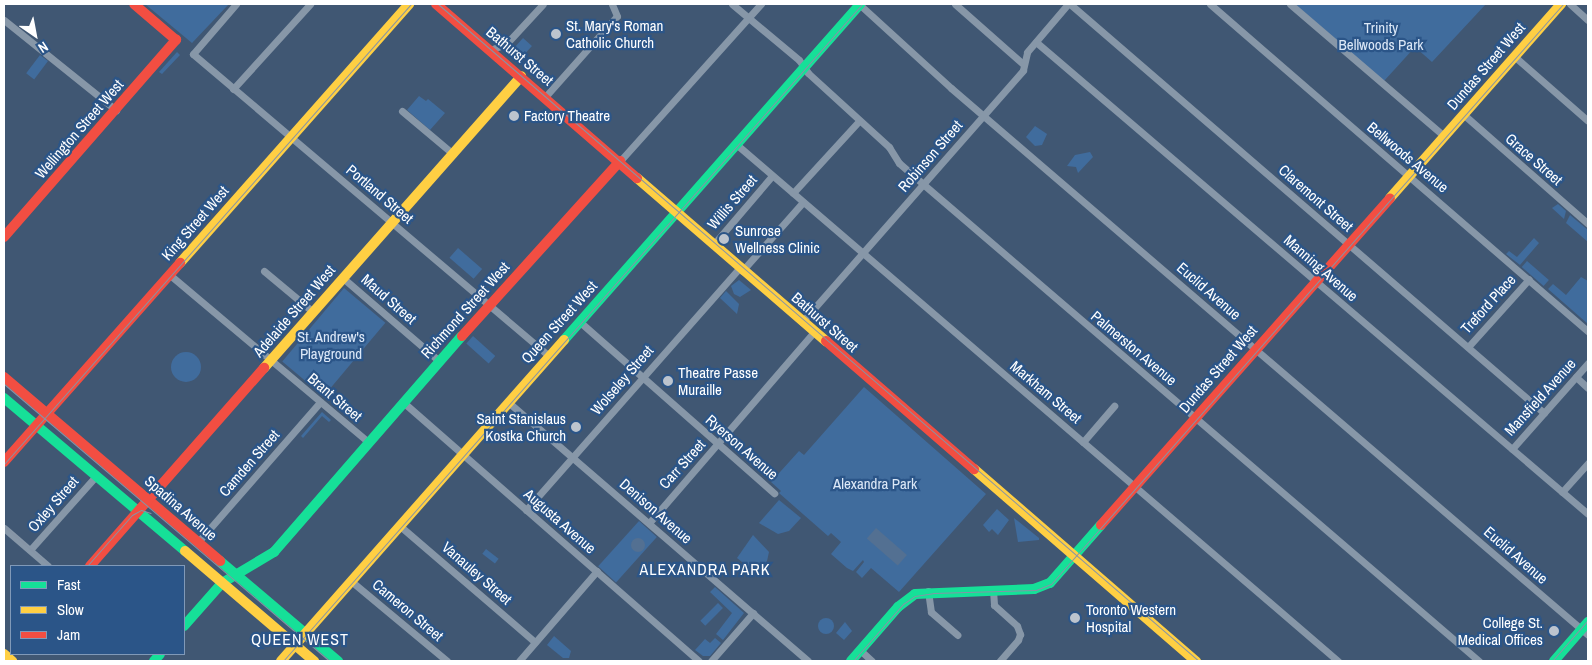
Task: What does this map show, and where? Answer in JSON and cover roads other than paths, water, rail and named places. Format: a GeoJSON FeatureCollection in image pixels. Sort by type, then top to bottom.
{"type":"FeatureCollection","features":[{"type":"Feature","properties":{"kind":"main road","name":"Wellington Street West"},"geometry":{"type":"LineString","coordinates":[[4,237],[176,40],[134,4]]}},
{"type":"Feature","properties":{"kind":"main road","name":"King Street West"},"geometry":{"type":"LineString","coordinates":[[4,462],[409,4]]}},
{"type":"Feature","properties":{"kind":"main road","name":"Bathurst Street"},"geometry":{"type":"LineString","coordinates":[[436,4],[620,161],[740,269],[1196,661]]}},
{"type":"Feature","properties":{"kind":"main road","name":"Queen Street West"},"geometry":{"type":"LineString","coordinates":[[281,661],[860,4]]}},
{"type":"Feature","properties":{"kind":"main road","name":"Dundas Street West"},"geometry":{"type":"LineString","coordinates":[[851,661],[905,600],[928,591],[1042,587],[1053,580],[1561,4]]}},
{"type":"Feature","properties":{"kind":"main road","name":"Adelaide Street West"},"geometry":{"type":"LineString","coordinates":[[91,565],[521,76]]}},
{"type":"Feature","properties":{"kind":"main road","name":"Richmond Street West"},"geometry":{"type":"LineString","coordinates":[[185,625],[222,582],[274,552],[439,361],[620,161]]}},
{"type":"Feature","properties":{"kind":"main road","name":"Spadina Avenue"},"geometry":{"type":"LineString","coordinates":[[4,377],[338,661]]}},
{"type":"Feature","properties":{"kind":"main road","name":"Spadina Avenue"},"geometry":{"type":"LineString","coordinates":[[4,398],[314,661]]}},
{"type":"Feature","properties":{"kind":"main road"},"geometry":{"type":"LineString","coordinates":[[1554,661],[1586,629]]}},
{"type":"Feature","properties":{"kind":"street","name":"Portland Street"},"geometry":{"type":"LineString","coordinates":[[236,4],[194,54],[233,90],[549,356]]}},
{"type":"Feature","properties":{"kind":"street"},"geometry":{"type":"LineString","coordinates":[[233,90],[310,4]]}},
{"type":"Feature","properties":{"kind":"street"},"geometry":{"type":"LineString","coordinates":[[490,50],[506,44],[543,4]]}},
{"type":"Feature","properties":{"kind":"street"},"geometry":{"type":"LineString","coordinates":[[545,97],[617,16],[612,4]]}},
{"type":"Feature","properties":{"kind":"street","name":"Palmerston Avenue"},"geometry":{"type":"LineString","coordinates":[[732,4],[804,67],[923,184],[1479,661]]}},
{"type":"Feature","properties":{"kind":"street","name":"Richmond Street West"},"geometry":{"type":"LineString","coordinates":[[620,161],[761,4]]}},
{"type":"Feature","properties":{"kind":"street","name":"Euclid Avenue"},"geometry":{"type":"LineString","coordinates":[[860,4],[984,115],[1586,629]]}},
{"type":"Feature","properties":{"kind":"street"},"geometry":{"type":"LineString","coordinates":[[955,4],[1023,64]]}},
{"type":"Feature","properties":{"kind":"street","name":"Robinson Street"},"geometry":{"type":"LineString","coordinates":[[802,322],[864,254],[1023,70],[1023,64],[1036,42],[1069,4]]}},
{"type":"Feature","properties":{"kind":"street","name":"Claremont Street"},"geometry":{"type":"LineString","coordinates":[[1069,4],[1544,413]]}},
{"type":"Feature","properties":{"kind":"street","name":"Bellwoods Avenue"},"geometry":{"type":"LineString","coordinates":[[1210,4],[1588,331]]}},
{"type":"Feature","properties":{"kind":"street"},"geometry":{"type":"LineString","coordinates":[[1290,4],[1444,136]]}},
{"type":"Feature","properties":{"kind":"street"},"geometry":{"type":"LineString","coordinates":[[1570,4],[1588,20]]}},
{"type":"Feature","properties":{"kind":"street"},"geometry":{"type":"LineString","coordinates":[[4,20],[116,110]]}},
{"type":"Feature","properties":{"kind":"street","name":"Manning Avenue"},"geometry":{"type":"LineString","coordinates":[[1036,42],[1588,514]]}},
{"type":"Feature","properties":{"kind":"street"},"geometry":{"type":"LineString","coordinates":[[1514,56],[1588,121]]}},
{"type":"Feature","properties":{"kind":"street"},"geometry":{"type":"LineString","coordinates":[[402,111],[453,154]]}},
{"type":"Feature","properties":{"kind":"street","name":"Grace Street"},"geometry":{"type":"LineString","coordinates":[[1463,114],[1588,224]]}},
{"type":"Feature","properties":{"kind":"street"},"geometry":{"type":"LineString","coordinates":[[793,193],[859,121]]}},
{"type":"Feature","properties":{"kind":"street","name":"Markham Street"},"geometry":{"type":"LineString","coordinates":[[736,144],[1134,488],[1338,661]]}},
{"type":"Feature","properties":{"kind":"street","name":"Willis Street"},"geometry":{"type":"LineString","coordinates":[[713,245],[772,176]]}},
{"type":"Feature","properties":{"kind":"street","name":"Wolseley Street"},"geometry":{"type":"LineString","coordinates":[[526,510],[740,269],[803,202]]}},
{"type":"Feature","properties":{"kind":"street"},"geometry":{"type":"LineString","coordinates":[[264,271],[313,312]]}},
{"type":"Feature","properties":{"kind":"street","name":"Brant Street"},"geometry":{"type":"LineString","coordinates":[[170,275],[368,442]]}},
{"type":"Feature","properties":{"kind":"street","name":"Maud Street"},"geometry":{"type":"LineString","coordinates":[[343,278],[439,361]]}},
{"type":"Feature","properties":{"kind":"street","name":"Treford Place"},"geometry":{"type":"LineString","coordinates":[[1468,347],[1529,279]]}},
{"type":"Feature","properties":{"kind":"street","name":"Ryerson Avenue"},"geometry":{"type":"LineString","coordinates":[[580,322],[774,493]]}},
{"type":"Feature","properties":{"kind":"street","name":"Carr Street"},"geometry":{"type":"LineString","coordinates":[[648,523],[814,332]]}},
{"type":"Feature","properties":{"kind":"street","name":"Mansfield Avenue"},"geometry":{"type":"LineString","coordinates":[[1512,449],[1588,363]]}},
{"type":"Feature","properties":{"kind":"street"},"geometry":{"type":"LineString","coordinates":[[1576,378],[1588,388]]}},
{"type":"Feature","properties":{"kind":"street","name":"Camden Street"},"geometry":{"type":"LineString","coordinates":[[198,542],[320,402]]}},
{"type":"Feature","properties":{"kind":"street","name":"Augusta Avenue"},"geometry":{"type":"LineString","coordinates":[[403,402],[699,661]]}},
{"type":"Feature","properties":{"kind":"street","name":"Denison Avenue"},"geometry":{"type":"LineString","coordinates":[[508,402],[808,661]]}},
{"type":"Feature","properties":{"kind":"street"},"geometry":{"type":"LineString","coordinates":[[1083,442],[1114,406]]}},
{"type":"Feature","properties":{"kind":"street"},"geometry":{"type":"LineString","coordinates":[[1562,492],[1588,463]]}},
{"type":"Feature","properties":{"kind":"street","name":"Oxley Street"},"geometry":{"type":"LineString","coordinates":[[30,550],[96,476]]}},
{"type":"Feature","properties":{"kind":"street","name":"Vanauley Street"},"geometry":{"type":"LineString","coordinates":[[400,526],[535,642]]}},
{"type":"Feature","properties":{"kind":"street"},"geometry":{"type":"LineString","coordinates":[[4,528],[47,565]]}},
{"type":"Feature","properties":{"kind":"street"},"geometry":{"type":"LineString","coordinates":[[519,661],[597,571]]}},
{"type":"Feature","properties":{"kind":"street","name":"Cameron Street"},"geometry":{"type":"LineString","coordinates":[[351,581],[447,661]]}},
{"type":"Feature","properties":{"kind":"street"},"geometry":{"type":"LineString","coordinates":[[993,590],[994,604],[1016,626],[1020,634],[1018,640],[1000,661]]}},
{"type":"Feature","properties":{"kind":"street"},"geometry":{"type":"LineString","coordinates":[[928,591],[931,612],[957,636]]}},
{"type":"Feature","properties":{"kind":"street"},"geometry":{"type":"LineString","coordinates":[[711,661],[753,613]]}},
{"type":"Feature","properties":{"kind":"street"},"geometry":{"type":"LineString","coordinates":[[860,650],[872,661]]}},
{"type":"Feature","properties":{"kind":"tram line"},"geometry":{"type":"LineString","coordinates":[[4,464],[411,4]]}},
{"type":"Feature","properties":{"kind":"tram line"},"geometry":{"type":"LineString","coordinates":[[438,4],[1199,661]]}},
{"type":"Feature","properties":{"kind":"tram line"},"geometry":{"type":"LineString","coordinates":[[283,661],[862,4]]}},
{"type":"Feature","properties":{"kind":"tram line"},"geometry":{"type":"LineString","coordinates":[[853,661],[903,604],[915,596],[933,593],[1036,590],[1051,584],[1563,4]]}},
{"type":"Feature","properties":{"kind":"tram line"},"geometry":{"type":"LineString","coordinates":[[4,384],[329,661]]}},
{"type":"Feature","properties":{"kind":"tram line"},"geometry":{"type":"LineString","coordinates":[[88,565],[132,515],[141,510],[151,513]]}},
{"type":"Feature","properties":{"kind":"tram line"},"geometry":{"type":"LineString","coordinates":[[4,526],[49,565]]}},
{"type":"Feature","properties":{"kind":"tram line"},"geometry":{"type":"LineString","coordinates":[[1552,661],[1588,620]]}},
{"type":"Feature","properties":{"kind":"place","name":"St. Mary's Roman Catholic Church"},"geometry":{"type":"Point","coordinates":[556,34]}},
{"type":"Feature","properties":{"kind":"place","name":"Factory Theatre"},"geometry":{"type":"Point","coordinates":[514,116]}},
{"type":"Feature","properties":{"kind":"place","name":"Sunrose Wellness Clinic"},"geometry":{"type":"Point","coordinates":[724,239]}},
{"type":"Feature","properties":{"kind":"place","name":"Theatre Passe Muraille"},"geometry":{"type":"Point","coordinates":[668,381]}},
{"type":"Feature","properties":{"kind":"place","name":"Saint Stanislaus Kostka Church"},"geometry":{"type":"Point","coordinates":[576,427]}},
{"type":"Feature","properties":{"kind":"place","name":"Toronto Western Hospital"},"geometry":{"type":"Point","coordinates":[1075,618]}},
{"type":"Feature","properties":{"kind":"place","name":"College St. Medical Offices"},"geometry":{"type":"Point","coordinates":[1554,631]}},
{"type":"Feature","properties":{"kind":"district","name":"ALEXANDRA PARK"},"geometry":{"type":"Point","coordinates":[705,569]}},
{"type":"Feature","properties":{"kind":"district","name":"QUEEN WEST"},"geometry":{"type":"Point","coordinates":[300,639]}},
{"type":"Feature","properties":{"kind":"park label","name":"Trinity Bellwoods Park"},"geometry":{"type":"Point","coordinates":[1381,36]}},
{"type":"Feature","properties":{"kind":"park label","name":"St. Andrew's Playground"},"geometry":{"type":"Point","coordinates":[331,344]}},
{"type":"Feature","properties":{"kind":"park label","name":"Alexandra Park"},"geometry":{"type":"Point","coordinates":[875,484]}}]}
